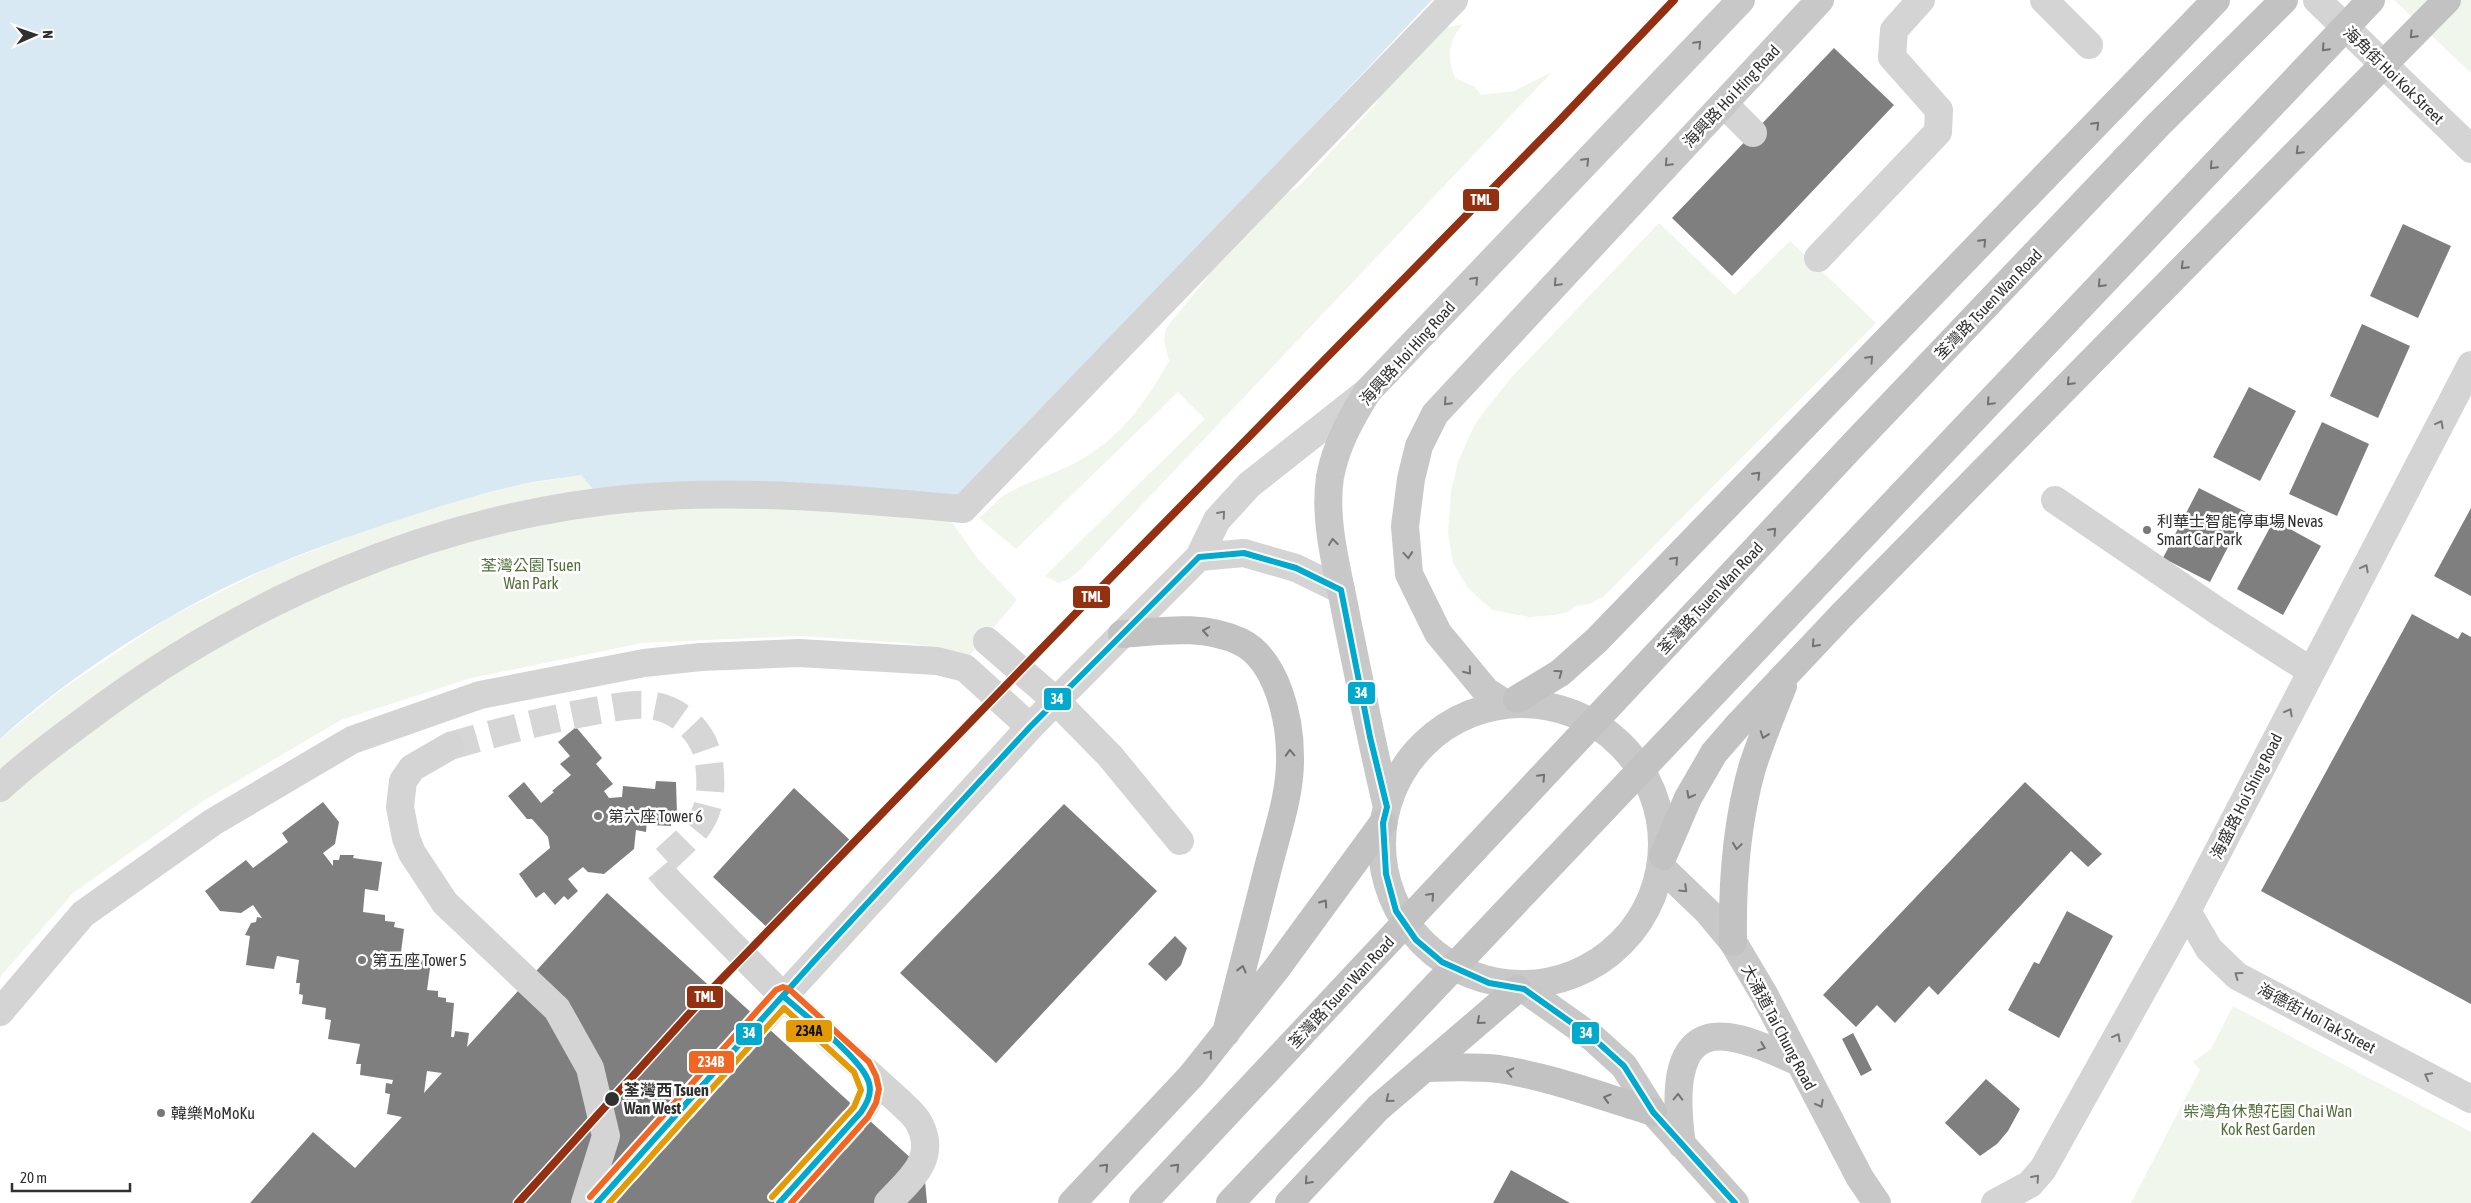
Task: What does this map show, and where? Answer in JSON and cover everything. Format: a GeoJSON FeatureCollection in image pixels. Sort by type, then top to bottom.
{"type":"FeatureCollection","features":[{"type":"Feature","properties":{"kind":"highway"},"geometry":{"type":"LineString","coordinates":[[1510,701],[1560,674],[1597,640],[2216,0]]}},
{"type":"Feature","properties":{"kind":"highway","name":"荃灣路 Tsuen Wan Road"},"geometry":{"type":"LineString","coordinates":[[1143,1203],[1854,444],[2158,125],[2284,0]]}},
{"type":"Feature","properties":{"kind":"highway"},"geometry":{"type":"LineString","coordinates":[[1230,1203],[2370,0]]}},
{"type":"Feature","properties":{"kind":"highway"},"geometry":{"type":"LineString","coordinates":[[1661,861],[1688,798],[1714,753],[1740,723],[1842,615],[2446,0]]}},
{"type":"Feature","properties":{"kind":"highway"},"geometry":{"type":"LineString","coordinates":[[1122,634],[1194,629],[1218,633],[1243,643],[1262,661],[1278,688],[1287,720],[1290,757],[1285,801],[1226,1033]]}},
{"type":"Feature","properties":{"kind":"highway"},"geometry":{"type":"LineString","coordinates":[[1733,942],[1733,884],[1743,808],[1752,769],[1789,673]]}},
{"type":"Feature","properties":{"kind":"highway"},"geometry":{"type":"LineString","coordinates":[[1072,1203],[1192,1075],[1226,1033],[1294,945],[1385,815]]}},
{"type":"Feature","properties":{"kind":"highway"},"geometry":{"type":"LineString","coordinates":[[1289,1203],[1378,1108],[1521,989]]}},
{"type":"Feature","properties":{"kind":"highway"},"geometry":{"type":"LineString","coordinates":[[1426,1068],[1463,1066],[1500,1070],[1558,1083],[1653,1112]]}},
{"type":"Feature","properties":{"kind":"main road","name":"海興路 Hoi Hing Road"},"geometry":{"type":"LineString","coordinates":[[1521,989],[1490,983],[1467,975],[1442,962],[1416,940],[1396,911],[1386,874],[1385,815],[1332,544],[1330,478],[1338,447],[1350,418],[1368,391],[1740,0]]}},
{"type":"Feature","properties":{"kind":"main road","name":"海興路 Hoi Hing Road"},"geometry":{"type":"LineString","coordinates":[[1510,701],[1486,691],[1438,633],[1409,574],[1405,526],[1411,479],[1419,446],[1435,414],[1820,0]]}},
{"type":"Feature","properties":{"kind":"main road"},"geometry":{"type":"LineString","coordinates":[[1385,815],[1394,787],[1424,749],[1472,715],[1510,701],[1554,705],[1585,718],[1622,739],[1645,768],[1655,795],[1661,820],[1661,861],[1646,900],[1612,948],[1589,966],[1560,979],[1521,989]]}},
{"type":"Feature","properties":{"kind":"main road","name":"大涌道 Tai Chung Road"},"geometry":{"type":"LineString","coordinates":[[1661,861],[1733,942],[1765,996],[1797,1061],[1860,1178],[1877,1203]]}},
{"type":"Feature","properties":{"kind":"main road"},"geometry":{"type":"LineString","coordinates":[[1521,989],[1593,1038],[1624,1066],[1653,1112],[1735,1203]]}},
{"type":"Feature","properties":{"kind":"main road"},"geometry":{"type":"LineString","coordinates":[[1682,1145],[1678,1116],[1678,1090],[1682,1067],[1692,1049],[1705,1039],[1727,1037],[1797,1061]]}},
{"type":"Feature","properties":{"kind":"street"},"geometry":{"type":"LineString","coordinates":[[0,788],[131,684],[250,614],[322,579],[391,553],[490,523],[564,507],[636,498],[731,494],[817,496],[963,508],[1454,0]]}},
{"type":"Feature","properties":{"kind":"street"},"geometry":{"type":"LineString","coordinates":[[1818,258],[1938,132],[1939,110],[1892,57],[1894,30],[1921,0]]}},
{"type":"Feature","properties":{"kind":"street"},"geometry":{"type":"LineString","coordinates":[[2044,0],[2089,45]]}},
{"type":"Feature","properties":{"kind":"street","name":"海角街 Hoi Kok Street"},"geometry":{"type":"LineString","coordinates":[[2317,0],[2471,149]]}},
{"type":"Feature","properties":{"kind":"street"},"geometry":{"type":"LineString","coordinates":[[1724,104],[1753,132]]}},
{"type":"Feature","properties":{"kind":"street","name":"海盛路 Hoi Shing Road"},"geometry":{"type":"LineString","coordinates":[[1995,1203],[2030,1184],[2043,1170],[2187,911],[2471,366]]}},
{"type":"Feature","properties":{"kind":"street"},"geometry":{"type":"LineString","coordinates":[[761,1021],[1030,726],[1199,557],[1217,520],[1249,485],[1368,391]]}},
{"type":"Feature","properties":{"kind":"street"},"geometry":{"type":"LineString","coordinates":[[2055,500],[2218,612],[2311,671]]}},
{"type":"Feature","properties":{"kind":"street"},"geometry":{"type":"LineString","coordinates":[[1199,557],[1244,553],[1296,568],[1341,590]]}},
{"type":"Feature","properties":{"kind":"street"},"geometry":{"type":"LineString","coordinates":[[987,641],[1055,700],[1110,756],[1180,841]]}},
{"type":"Feature","properties":{"kind":"street"},"geometry":{"type":"LineString","coordinates":[[0,1012],[83,914],[213,822],[352,740],[389,725],[480,695],[644,663],[701,657],[799,653],[937,661],[965,668],[1030,726]]}},
{"type":"Feature","properties":{"kind":"street"},"geometry":{"type":"LineString","coordinates":[[450,746],[412,768],[403,781],[400,807],[406,838],[412,853],[445,903],[557,1009],[590,1068],[606,1136],[586,1203]]}},
{"type":"Feature","properties":{"kind":"street"},"geometry":{"type":"LineString","coordinates":[[669,881],[783,996],[861,1066],[919,1122],[927,1151],[919,1169],[888,1203]]}},
{"type":"Feature","properties":{"kind":"street","name":"海德街 Hoi Tak Street"},"geometry":{"type":"LineString","coordinates":[[2187,911],[2210,949],[2237,976],[2471,1099]]}},
{"type":"Feature","properties":{"kind":"street"},"geometry":{"type":"LineString","coordinates":[[861,1066],[868,1078],[871,1090],[869,1101],[861,1112]]}},
{"type":"Feature","properties":{"kind":"green space"},"geometry":{"type":"Polygon","coordinates":[[[2394,0],[2471,0],[2471,73],[2394,0]]]}},
{"type":"Feature","properties":{"kind":"green space"},"geometry":{"type":"Polygon","coordinates":[[[1463,24],[1454,37],[1450,50],[1452,70],[1455,78],[1475,87],[1481,95],[1514,91],[1552,72],[1082,568],[1069,579],[1059,583],[1045,576],[1205,419],[1178,392],[1016,549],[979,518],[1008,493],[1075,463],[1091,453],[1106,443],[1130,419],[1150,392],[1169,361],[1164,340],[1166,328],[1203,283],[1229,244],[1269,205],[1299,186],[1375,105],[1395,69],[1431,31],[1463,24]]]}},
{"type":"Feature","properties":{"kind":"green space"},"geometry":{"type":"Polygon","coordinates":[[[1659,223],[1735,295],[1790,241],[1876,323],[1603,597],[1589,604],[1576,606],[1568,612],[1555,615],[1529,617],[1492,610],[1468,588],[1453,563],[1448,533],[1451,491],[1458,462],[1474,426],[1511,378],[1659,223]]]}},
{"type":"Feature","properties":{"kind":"green space","name":"荃灣公園 Tsuen Wan Park"},"geometry":{"type":"Polygon","coordinates":[[[581,475],[941,507],[978,559],[1017,600],[970,655],[907,643],[800,636],[642,643],[471,678],[341,720],[203,801],[73,893],[0,977],[0,739],[61,690],[168,618],[270,567],[353,535],[453,501],[511,486],[581,475]]]}},
{"type":"Feature","properties":{"kind":"green space","name":"柴灣角休憩花園 Chai Wan Kok Rest Garden"},"geometry":{"type":"Polygon","coordinates":[[[2233,1006],[2471,1132],[2471,1203],[2131,1203],[2200,1070],[2193,1062],[2211,1049],[2233,1006]]]}},
{"type":"Feature","properties":{"kind":"shaded area"},"geometry":{"type":"Polygon","coordinates":[[[0,0],[1432,0],[960,500],[601,499],[581,475],[527,483],[494,491],[430,509],[340,540],[284,561],[199,601],[128,642],[94,665],[61,689],[0,739],[0,0]]]}},
{"type":"Feature","properties":{"kind":"building"},"geometry":{"type":"Polygon","coordinates":[[[1834,48],[1894,105],[1732,276],[1672,218],[1834,48]]]}},
{"type":"Feature","properties":{"kind":"building"},"geometry":{"type":"Polygon","coordinates":[[[2403,224],[2451,246],[2418,318],[2370,296],[2403,224]]]}},
{"type":"Feature","properties":{"kind":"building"},"geometry":{"type":"Polygon","coordinates":[[[2362,324],[2410,346],[2378,418],[2330,396],[2362,324]]]}},
{"type":"Feature","properties":{"kind":"building"},"geometry":{"type":"Polygon","coordinates":[[[2249,387],[2296,411],[2260,481],[2213,457],[2249,387]]]}},
{"type":"Feature","properties":{"kind":"building"},"geometry":{"type":"Polygon","coordinates":[[[2322,422],[2369,444],[2337,516],[2289,494],[2322,422]]]}},
{"type":"Feature","properties":{"kind":"building"},"geometry":{"type":"Polygon","coordinates":[[[2199,488],[2246,512],[2210,582],[2163,558],[2199,488]]]}},
{"type":"Feature","properties":{"kind":"building"},"geometry":{"type":"Polygon","coordinates":[[[2471,508],[2471,596],[2434,576],[2471,508]]]}},
{"type":"Feature","properties":{"kind":"building"},"geometry":{"type":"Polygon","coordinates":[[[2274,520],[2321,546],[2283,615],[2237,589],[2274,520]]]}},
{"type":"Feature","properties":{"kind":"building"},"geometry":{"type":"Polygon","coordinates":[[[2412,614],[2458,639],[2462,632],[2471,637],[2471,1004],[2261,891],[2412,614]]]}},
{"type":"Feature","properties":{"kind":"building","name":"第六座 Tower 6"},"geometry":{"type":"Polygon","coordinates":[[[576,727],[602,758],[596,764],[613,784],[604,791],[609,798],[622,797],[623,786],[655,789],[656,781],[676,782],[677,814],[671,813],[671,826],[651,825],[652,820],[647,820],[646,832],[636,830],[634,849],[604,874],[588,872],[583,867],[568,879],[578,891],[568,900],[564,896],[555,905],[544,892],[536,898],[519,874],[550,848],[548,837],[532,819],[527,819],[508,796],[524,782],[541,803],[571,775],[560,764],[570,756],[558,742],[576,727]]]}},
{"type":"Feature","properties":{"kind":"building"},"geometry":{"type":"Polygon","coordinates":[[[2025,782],[2102,854],[2088,867],[2071,851],[1938,995],[1929,986],[1895,1023],[1877,1005],[1856,1027],[1823,995],[2025,782]]]}},
{"type":"Feature","properties":{"kind":"building"},"geometry":{"type":"Polygon","coordinates":[[[794,788],[853,843],[772,932],[713,877],[794,788]]]}},
{"type":"Feature","properties":{"kind":"building","name":"荃灣西 Tsuen Wan West"},"geometry":{"type":"Polygon","coordinates":[[[323,802],[339,822],[335,844],[323,853],[333,866],[333,860],[339,860],[340,855],[354,855],[353,858],[382,862],[378,891],[365,889],[363,912],[385,915],[385,921],[395,922],[394,927],[404,929],[401,952],[413,953],[412,959],[431,961],[427,990],[438,991],[438,997],[446,998],[446,1002],[454,1003],[451,1037],[454,1037],[455,1031],[469,1033],[467,1047],[607,893],[716,992],[722,986],[914,1161],[925,1181],[927,1203],[250,1203],[313,1132],[355,1168],[402,1117],[387,1114],[390,1094],[385,1093],[386,1083],[392,1084],[393,1080],[360,1075],[361,1064],[356,1064],[360,1044],[328,1039],[331,1020],[325,1019],[326,1008],[302,1004],[303,995],[299,994],[300,983],[296,983],[299,960],[277,956],[274,969],[246,965],[250,936],[245,935],[251,923],[256,922],[257,917],[262,918],[253,905],[241,913],[220,911],[205,891],[246,860],[253,868],[288,842],[282,833],[323,802]],[[427,1071],[424,1093],[442,1073],[427,1071]]]}},
{"type":"Feature","properties":{"kind":"building"},"geometry":{"type":"Polygon","coordinates":[[[1064,804],[1157,891],[996,1063],[900,973],[1064,804]]]}},
{"type":"Feature","properties":{"kind":"building"},"geometry":{"type":"Polygon","coordinates":[[[2067,911],[2113,936],[2059,1038],[2008,1010],[2034,962],[2039,964],[2067,911]]]}},
{"type":"Feature","properties":{"kind":"building"},"geometry":{"type":"Polygon","coordinates":[[[1175,936],[1187,948],[1181,965],[1166,981],[1148,964],[1175,936]]]}},
{"type":"Feature","properties":{"kind":"building"},"geometry":{"type":"Polygon","coordinates":[[[1853,1033],[1872,1070],[1861,1076],[1842,1039],[1853,1033]]]}},
{"type":"Feature","properties":{"kind":"building"},"geometry":{"type":"Polygon","coordinates":[[[1986,1079],[2020,1109],[2008,1131],[1997,1144],[1980,1156],[1945,1123],[1986,1079]]]}},
{"type":"Feature","properties":{"kind":"building"},"geometry":{"type":"Polygon","coordinates":[[[1511,1170],[1570,1203],[1493,1203],[1511,1170]]]}},
{"type":"Feature","properties":{"kind":"tunnel"},"geometry":{"type":"LineString","coordinates":[[450,746],[540,722],[620,706],[647,705],[658,707],[679,716],[696,731],[702,741],[709,762],[710,782],[706,811],[700,823],[683,843],[657,867],[669,881]]}},
{"type":"Feature","properties":{"kind":"tunnel"},"geometry":{"type":"LineString","coordinates":[[597,1203],[761,1021]]}},
{"type":"Feature","properties":{"kind":"tunnel"},"geometry":{"type":"LineString","coordinates":[[779,1203],[861,1112]]}},
{"type":"Feature","properties":{"kind":"transit line","name":"TML"},"geometry":{"type":"LineString","coordinates":[[518,1203],[709,992],[1079,610],[1558,122],[1674,0]]}},
{"type":"Feature","properties":{"kind":"transit line","name":"34"},"geometry":{"type":"LineString","coordinates":[[597,1203],[814,961],[1030,727],[1199,557],[1244,553],[1296,568],[1341,590],[1370,737],[1387,807],[1383,823],[1386,874],[1396,911],[1416,940],[1442,962],[1489,983],[1524,989],[1593,1038],[1624,1066],[1653,1112],[1735,1203]]}},
{"type":"Feature","properties":{"kind":"transit line","name":"234B"},"geometry":{"type":"LineString","coordinates":[[590,1197],[776,990],[783,987],[789,989],[869,1062],[876,1076],[879,1089],[876,1103],[868,1117],[791,1203]]}},
{"type":"Feature","properties":{"kind":"transit line","name":"34"},"geometry":{"type":"LineString","coordinates":[[779,1203],[861,1112],[867,1102],[870,1091],[869,1083],[856,1062],[832,1038],[783,996]]}},
{"type":"Feature","properties":{"kind":"transit line","name":"234A"},"geometry":{"type":"LineString","coordinates":[[609,1203],[784,1008],[854,1072],[861,1090],[854,1107],[772,1197]]}},
{"type":"Feature","properties":{"kind":"place","name":"利華士智能停車場 Nevas Smart Car Park"},"geometry":{"type":"Point","coordinates":[2147,530]}},
{"type":"Feature","properties":{"kind":"place","name":"第六座 Tower 6"},"geometry":{"type":"Point","coordinates":[598,816]}},
{"type":"Feature","properties":{"kind":"place","name":"第五座 Tower 5"},"geometry":{"type":"Point","coordinates":[362,960]}},
{"type":"Feature","properties":{"kind":"place","name":"荃灣西 Tsuen Wan West"},"geometry":{"type":"Point","coordinates":[612,1099]}},
{"type":"Feature","properties":{"kind":"place","name":"韓樂MoMoKu"},"geometry":{"type":"Point","coordinates":[161,1113]}}]}
